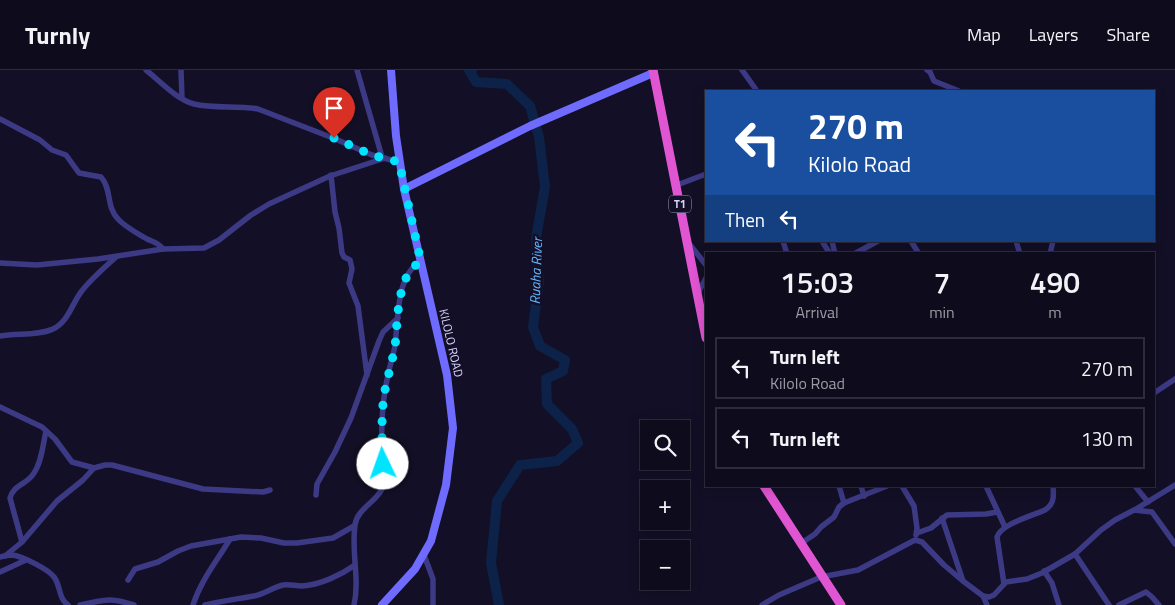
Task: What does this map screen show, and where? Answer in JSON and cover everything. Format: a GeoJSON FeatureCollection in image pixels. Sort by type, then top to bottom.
{"type":"FeatureCollection","features":[{"type":"Feature","properties":{"kind":"highway","name":"T1"},"geometry":{"type":"LineString","coordinates":[[653,71],[705,328]]}},
{"type":"Feature","properties":{"kind":"highway"},"geometry":{"type":"LineString","coordinates":[[765,487],[840,605]]}},
{"type":"Feature","properties":{"kind":"main road","name":"KILOLO ROAD"},"geometry":{"type":"LineString","coordinates":[[382,605],[415,569],[434,533],[446,485],[453,428],[447,375],[399,162],[391,70]]}},
{"type":"Feature","properties":{"kind":"main road"},"geometry":{"type":"LineString","coordinates":[[404,189],[530,126],[653,71]]}},
{"type":"Feature","properties":{"kind":"street"},"geometry":{"type":"LineString","coordinates":[[146,70],[182,98],[194,104],[245,106],[258,109],[383,158],[399,162]]}},
{"type":"Feature","properties":{"kind":"street"},"geometry":{"type":"LineString","coordinates":[[181,70],[182,98]]}},
{"type":"Feature","properties":{"kind":"street"},"geometry":{"type":"LineString","coordinates":[[357,70],[383,158]]}},
{"type":"Feature","properties":{"kind":"street"},"geometry":{"type":"LineString","coordinates":[[742,70],[756,90]]}},
{"type":"Feature","properties":{"kind":"street"},"geometry":{"type":"LineString","coordinates":[[927,70],[934,81],[956,90]]}},
{"type":"Feature","properties":{"kind":"street"},"geometry":{"type":"LineString","coordinates":[[0,119],[40,140],[52,150],[66,155],[79,173],[101,176],[107,187],[112,211],[118,220],[163,249]]}},
{"type":"Feature","properties":{"kind":"street"},"geometry":{"type":"LineString","coordinates":[[0,263],[37,264],[98,259],[163,249],[204,248],[210,246],[251,215],[331,175],[383,158]]}},
{"type":"Feature","properties":{"kind":"street"},"geometry":{"type":"LineString","coordinates":[[677,186],[705,174]]}},
{"type":"Feature","properties":{"kind":"street"},"geometry":{"type":"LineString","coordinates":[[331,175],[342,253],[344,257],[350,260],[352,265],[349,283],[358,306],[367,375]]}},
{"type":"Feature","properties":{"kind":"street"},"geometry":{"type":"LineString","coordinates":[[687,241],[705,264]]}},
{"type":"Feature","properties":{"kind":"street"},"geometry":{"type":"LineString","coordinates":[[858,252],[876,242]]}},
{"type":"Feature","properties":{"kind":"street"},"geometry":{"type":"LineString","coordinates":[[0,336],[53,329],[60,324],[80,293],[91,280],[118,255]]}},
{"type":"Feature","properties":{"kind":"street"},"geometry":{"type":"LineString","coordinates":[[354,605],[357,588],[354,526],[358,516],[382,489],[384,473],[382,444],[383,408],[394,348],[401,292],[407,276],[414,265],[421,262]]}},
{"type":"Feature","properties":{"kind":"street"},"geometry":{"type":"LineString","coordinates":[[698,293],[705,280]]}},
{"type":"Feature","properties":{"kind":"street"},"geometry":{"type":"LineString","coordinates":[[316,495],[317,484],[335,452],[383,332],[398,318]]}},
{"type":"Feature","properties":{"kind":"street"},"geometry":{"type":"LineString","coordinates":[[1155,392],[1175,379]]}},
{"type":"Feature","properties":{"kind":"street"},"geometry":{"type":"LineString","coordinates":[[0,407],[46,430],[55,439],[69,461],[76,464],[94,468],[112,465],[216,491],[263,492],[270,490]]}},
{"type":"Feature","properties":{"kind":"street"},"geometry":{"type":"LineString","coordinates":[[22,542],[10,498],[11,493],[31,478],[35,472],[39,463],[46,430]]}},
{"type":"Feature","properties":{"kind":"street"},"geometry":{"type":"LineString","coordinates":[[3,557],[22,542],[57,501],[83,480],[94,468]]}},
{"type":"Feature","properties":{"kind":"street"},"geometry":{"type":"LineString","coordinates":[[983,596],[991,596],[1010,581],[1027,578],[1044,571],[1075,554],[1106,526],[1175,485]]}},
{"type":"Feature","properties":{"kind":"street"},"geometry":{"type":"LineString","coordinates":[[839,487],[844,503]]}},
{"type":"Feature","properties":{"kind":"street"},"geometry":{"type":"LineString","coordinates":[[861,487],[864,496]]}},
{"type":"Feature","properties":{"kind":"street"},"geometry":{"type":"LineString","coordinates":[[800,544],[834,517],[839,507],[844,503],[885,487]]}},
{"type":"Feature","properties":{"kind":"street"},"geometry":{"type":"LineString","coordinates":[[903,487],[914,506],[917,533],[915,540]]}},
{"type":"Feature","properties":{"kind":"street"},"geometry":{"type":"LineString","coordinates":[[986,487],[1005,527]]}},
{"type":"Feature","properties":{"kind":"street"},"geometry":{"type":"LineString","coordinates":[[1004,584],[997,536],[1005,527],[1050,506],[1053,499],[1053,487]]}},
{"type":"Feature","properties":{"kind":"street"},"geometry":{"type":"LineString","coordinates":[[1136,487],[1148,502]]}},
{"type":"Feature","properties":{"kind":"street"},"geometry":{"type":"LineString","coordinates":[[1134,510],[1152,512],[1175,544]]}},
{"type":"Feature","properties":{"kind":"street"},"geometry":{"type":"LineString","coordinates":[[917,533],[930,528],[947,515],[997,512]]}},
{"type":"Feature","properties":{"kind":"street"},"geometry":{"type":"LineString","coordinates":[[942,518],[964,581]]}},
{"type":"Feature","properties":{"kind":"street"},"geometry":{"type":"LineString","coordinates":[[128,580],[134,569],[158,562],[178,550],[191,546],[251,537],[284,543],[297,543],[333,538],[354,526]]}},
{"type":"Feature","properties":{"kind":"street"},"geometry":{"type":"LineString","coordinates":[[193,605],[206,575],[230,539]]}},
{"type":"Feature","properties":{"kind":"street"},"geometry":{"type":"LineString","coordinates":[[762,605],[821,576],[854,571],[915,540],[922,542],[944,565],[983,596],[987,605]]}},
{"type":"Feature","properties":{"kind":"street"},"geometry":{"type":"LineString","coordinates":[[1075,554],[1109,605]]}},
{"type":"Feature","properties":{"kind":"street"},"geometry":{"type":"LineString","coordinates":[[3,557],[13,555],[26,560],[54,577],[61,597],[68,605]]}},
{"type":"Feature","properties":{"kind":"street"},"geometry":{"type":"LineString","coordinates":[[424,555],[433,579],[432,605]]}},
{"type":"Feature","properties":{"kind":"street"},"geometry":{"type":"LineString","coordinates":[[0,572],[26,560]]}},
{"type":"Feature","properties":{"kind":"street"},"geometry":{"type":"LineString","coordinates":[[205,605],[255,596],[274,587],[312,584],[337,576],[355,565]]}},
{"type":"Feature","properties":{"kind":"street"},"geometry":{"type":"LineString","coordinates":[[1044,571],[1052,583],[1059,605]]}},
{"type":"Feature","properties":{"kind":"street"},"geometry":{"type":"LineString","coordinates":[[1119,605],[1146,592],[1159,605]]}},
{"type":"Feature","properties":{"kind":"street"},"geometry":{"type":"LineString","coordinates":[[80,605],[112,599],[134,605]]}},
{"type":"Feature","properties":{"kind":"waterway","name":"Ruaha River"},"geometry":{"type":"LineString","coordinates":[[472,70],[469,70],[476,82],[507,84],[530,106],[539,137],[545,187],[536,238],[539,281],[533,327],[540,346],[565,360],[563,371],[546,379],[547,404],[572,429],[578,443],[557,461],[520,465],[497,501],[491,563],[499,605]]}},
{"type":"Feature","properties":{"kind":"route"},"geometry":{"type":"LineString","coordinates":[[334,138],[372,155],[399,162],[421,262],[414,265],[411,269],[401,292],[394,348],[384,394],[383,464]]}}]}
